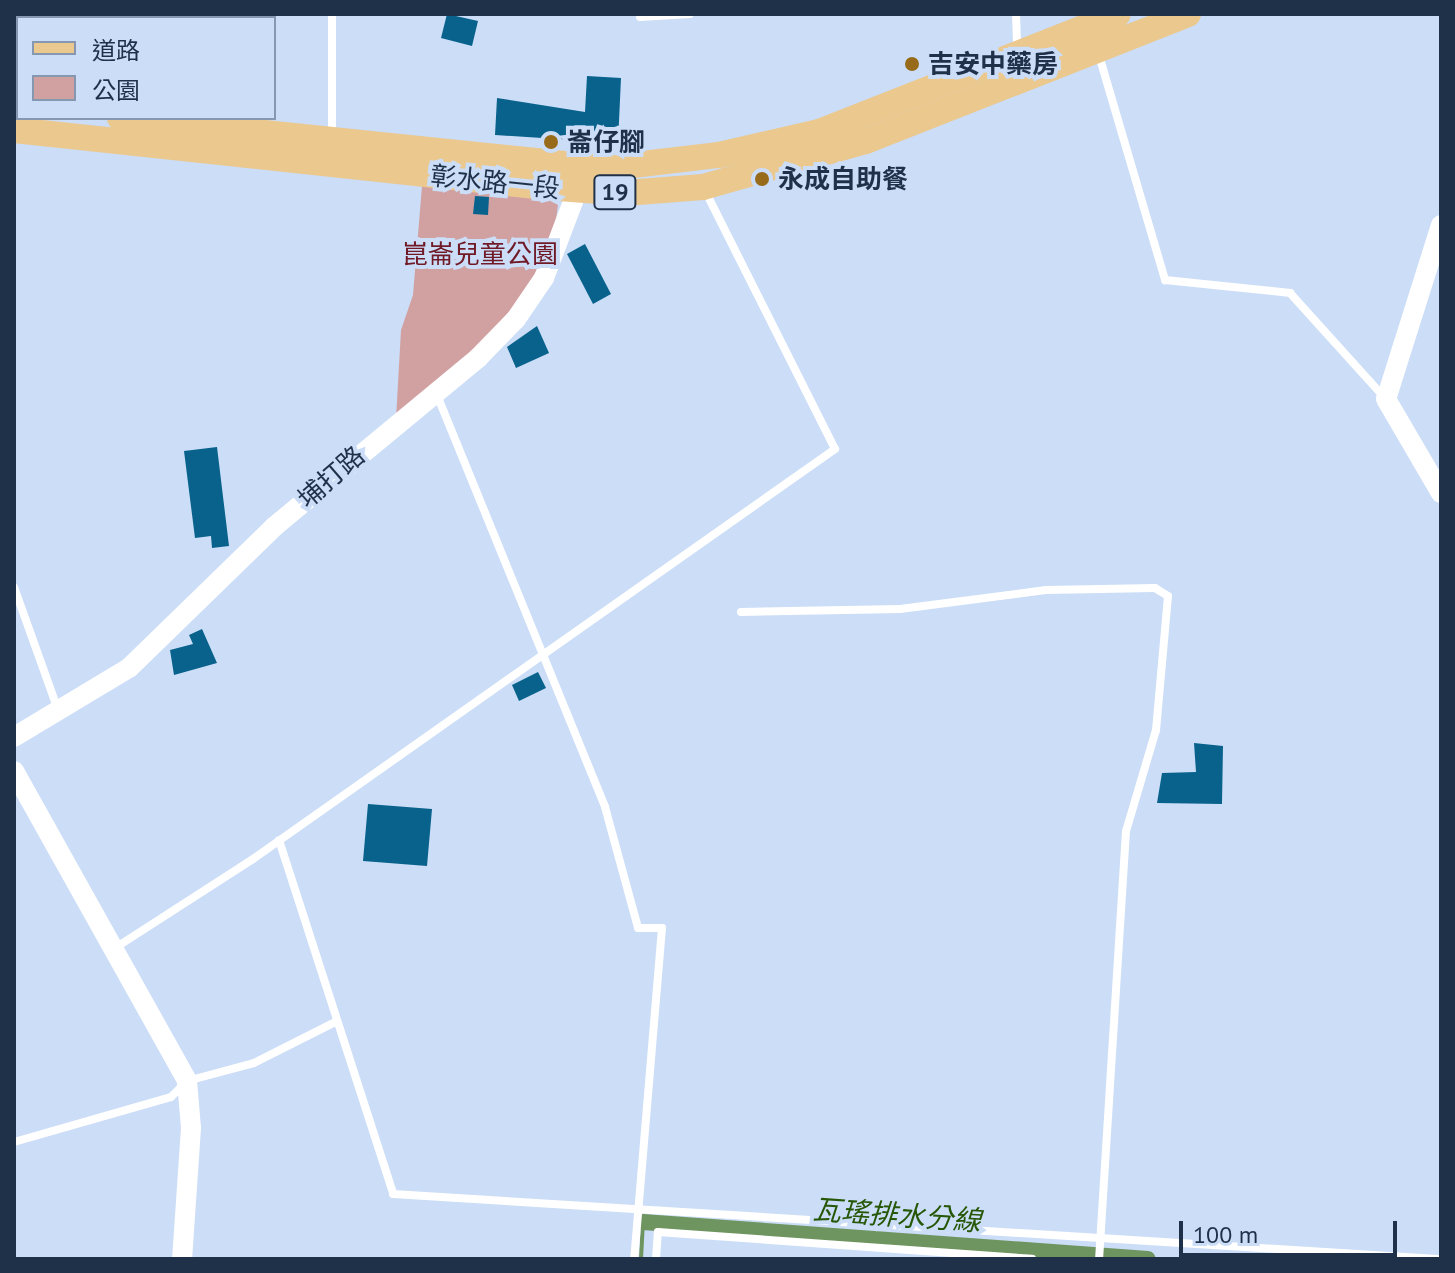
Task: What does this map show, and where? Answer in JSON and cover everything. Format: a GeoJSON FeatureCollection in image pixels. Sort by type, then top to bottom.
{"type":"FeatureCollection","features":[{"type":"Feature","properties":{"kind":"main road","name":"彰水路一段"},"geometry":{"type":"LineString","coordinates":[[14,130],[582,178],[719,155],[788,152],[819,132],[1118,14]]}},
{"type":"Feature","properties":{"kind":"main road","name":"彰水路一段"},"geometry":{"type":"LineString","coordinates":[[138,120],[332,141],[582,178],[625,193],[703,187],[788,152],[954,109],[1097,47],[1188,14]]}},
{"type":"Feature","properties":{"kind":"street","name":"埔打路"},"geometry":{"type":"LineString","coordinates":[[14,737],[57,707],[129,668],[275,526],[435,390],[478,358],[516,319],[544,278],[582,178]]}},
{"type":"Feature","properties":{"kind":"street"},"geometry":{"type":"LineString","coordinates":[[1441,225],[1386,399],[1441,493]]}},
{"type":"Feature","properties":{"kind":"street"},"geometry":{"type":"LineString","coordinates":[[14,771],[187,1081],[191,1128],[182,1259]]}},
{"type":"Feature","properties":{"kind":"lane"},"geometry":{"type":"LineString","coordinates":[[332,14],[332,141]]}},
{"type":"Feature","properties":{"kind":"lane"},"geometry":{"type":"LineString","coordinates":[[640,17],[690,14]]}},
{"type":"Feature","properties":{"kind":"lane"},"geometry":{"type":"LineString","coordinates":[[1016,14],[1016,81]]}},
{"type":"Feature","properties":{"kind":"lane"},"geometry":{"type":"LineString","coordinates":[[1097,47],[1165,280],[1290,293],[1386,399]]}},
{"type":"Feature","properties":{"kind":"lane"},"geometry":{"type":"LineString","coordinates":[[115,948],[279,840],[542,650],[835,449],[703,187]]}},
{"type":"Feature","properties":{"kind":"lane"},"geometry":{"type":"LineString","coordinates":[[435,390],[605,807],[638,928],[662,928],[634,1259]]}},
{"type":"Feature","properties":{"kind":"lane"},"geometry":{"type":"LineString","coordinates":[[14,587],[57,707]]}},
{"type":"Feature","properties":{"kind":"lane"},"geometry":{"type":"LineString","coordinates":[[741,612],[900,609],[1046,590],[1155,588],[1168,596],[1156,730],[1126,831],[1099,1259]]}},
{"type":"Feature","properties":{"kind":"lane"},"geometry":{"type":"LineString","coordinates":[[279,840],[393,1194],[637,1212],[1437,1259]]}},
{"type":"Feature","properties":{"kind":"lane"},"geometry":{"type":"LineString","coordinates":[[14,1142],[171,1097],[187,1081],[254,1063],[337,1021]]}},
{"type":"Feature","properties":{"kind":"lane"},"geometry":{"type":"LineString","coordinates":[[656,1259],[659,1213]]}},
{"type":"Feature","properties":{"kind":"lane"},"geometry":{"type":"LineString","coordinates":[[658,1232],[1032,1259]]}},
{"type":"Feature","properties":{"kind":"green space","name":"崑崙兒童公園"},"geometry":{"type":"Polygon","coordinates":[[[422,186],[540,190],[558,205],[553,242],[514,316],[396,419],[401,330],[413,295],[422,186]]]}},
{"type":"Feature","properties":{"kind":"building"},"geometry":{"type":"Polygon","coordinates":[[[447,14],[478,21],[472,46],[441,38],[447,14]]]}},
{"type":"Feature","properties":{"kind":"building"},"geometry":{"type":"Polygon","coordinates":[[[587,76],[621,78],[618,143],[495,135],[497,98],[585,112],[587,76]]]}},
{"type":"Feature","properties":{"kind":"building"},"geometry":{"type":"Polygon","coordinates":[[[475,196],[489,197],[488,215],[473,214],[475,196]]]}},
{"type":"Feature","properties":{"kind":"building"},"geometry":{"type":"Polygon","coordinates":[[[585,244],[611,294],[593,304],[567,254],[585,244]]]}},
{"type":"Feature","properties":{"kind":"building"},"geometry":{"type":"Polygon","coordinates":[[[537,326],[549,353],[516,368],[507,347],[537,326]]]}},
{"type":"Feature","properties":{"kind":"building"},"geometry":{"type":"Polygon","coordinates":[[[217,447],[229,546],[212,548],[211,536],[195,538],[184,451],[217,447]]]}},
{"type":"Feature","properties":{"kind":"building"},"geometry":{"type":"Polygon","coordinates":[[[202,629],[217,663],[174,675],[170,650],[193,644],[189,635],[202,629]]]}},
{"type":"Feature","properties":{"kind":"building"},"geometry":{"type":"Polygon","coordinates":[[[538,672],[546,688],[519,701],[512,685],[538,672]]]}},
{"type":"Feature","properties":{"kind":"building"},"geometry":{"type":"Polygon","coordinates":[[[1194,743],[1223,746],[1222,804],[1157,803],[1162,773],[1196,772],[1194,743]]]}},
{"type":"Feature","properties":{"kind":"building"},"geometry":{"type":"Polygon","coordinates":[[[368,804],[432,809],[427,866],[363,861],[368,804]]]}},
{"type":"Feature","properties":{"kind":"waterway"},"geometry":{"type":"LineString","coordinates":[[641,1259],[643,1222]]}},
{"type":"Feature","properties":{"kind":"waterway","name":"瓦瑤排水分線"},"geometry":{"type":"LineString","coordinates":[[643,1222],[1148,1259]]}},
{"type":"Feature","properties":{"kind":"place","name":"吉安中藥房"},"geometry":{"type":"Point","coordinates":[912,64]}},
{"type":"Feature","properties":{"kind":"place","name":"崙仔腳"},"geometry":{"type":"Point","coordinates":[551,142]}},
{"type":"Feature","properties":{"kind":"place","name":"永成自助餐"},"geometry":{"type":"Point","coordinates":[762,179]}}]}
